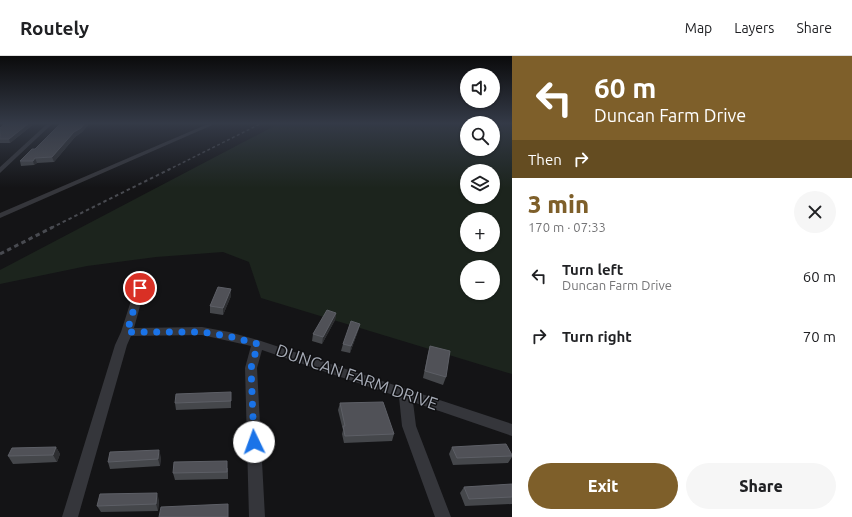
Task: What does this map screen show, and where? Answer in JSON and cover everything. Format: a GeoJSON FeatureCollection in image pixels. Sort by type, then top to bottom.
{"type":"FeatureCollection","features":[{"type":"Feature","properties":{"kind":"street"},"geometry":{"type":"LineString","coordinates":[[0,171],[28,145]]}},
{"type":"Feature","properties":{"kind":"street"},"geometry":{"type":"LineString","coordinates":[[0,216],[165,145]]}},
{"type":"Feature","properties":{"kind":"street"},"geometry":{"type":"LineString","coordinates":[[70,517],[121,345],[127,332],[140,288]]}},
{"type":"Feature","properties":{"kind":"street","name":"DUNCAN FARM DRIVE"},"geometry":{"type":"LineString","coordinates":[[127,332],[202,332],[228,336],[258,344],[405,392],[512,430]]}},
{"type":"Feature","properties":{"kind":"street"},"geometry":{"type":"LineString","coordinates":[[257,517],[251,368],[258,344]]}},
{"type":"Feature","properties":{"kind":"street"},"geometry":{"type":"LineString","coordinates":[[405,392],[409,426],[443,517]]}},
{"type":"Feature","properties":{"kind":"shaded area"},"geometry":{"type":"Polygon","coordinates":[[[239,145],[460,145],[460,156],[500,156],[500,145],[512,145],[512,374],[261,298],[249,262],[223,252],[156,257],[87,266],[0,284],[0,270],[239,145]]]}},
{"type":"Feature","properties":{"kind":"building"},"geometry":{"type":"Polygon","coordinates":[[[39,145],[63,145],[52,157],[35,158],[33,161],[20,161],[32,149],[35,149],[39,145]]]}},
{"type":"Feature","properties":{"kind":"building"},"geometry":{"type":"Polygon","coordinates":[[[218,287],[231,289],[223,308],[210,306],[218,287]]]}},
{"type":"Feature","properties":{"kind":"building"},"geometry":{"type":"Polygon","coordinates":[[[327,310],[336,313],[323,337],[313,334],[327,310]]]}},
{"type":"Feature","properties":{"kind":"building"},"geometry":{"type":"Polygon","coordinates":[[[351,321],[360,324],[351,346],[343,344],[351,321]]]}},
{"type":"Feature","properties":{"kind":"building"},"geometry":{"type":"Polygon","coordinates":[[[430,346],[450,351],[446,377],[425,371],[430,346]]]}},
{"type":"Feature","properties":{"kind":"building"},"geometry":{"type":"Polygon","coordinates":[[[231,392],[231,401],[175,403],[176,394],[231,392]]]}},
{"type":"Feature","properties":{"kind":"building"},"geometry":{"type":"Polygon","coordinates":[[[383,402],[394,434],[345,436],[343,426],[345,426],[340,403],[383,402]]]}},
{"type":"Feature","properties":{"kind":"building"},"geometry":{"type":"Polygon","coordinates":[[[506,444],[512,456],[457,458],[452,447],[506,444]]]}},
{"type":"Feature","properties":{"kind":"building"},"geometry":{"type":"Polygon","coordinates":[[[56,447],[53,455],[8,456],[12,448],[56,447]]]}},
{"type":"Feature","properties":{"kind":"building"},"geometry":{"type":"Polygon","coordinates":[[[159,450],[158,459],[108,462],[110,452],[159,450]]]}},
{"type":"Feature","properties":{"kind":"building"},"geometry":{"type":"Polygon","coordinates":[[[227,461],[227,472],[173,473],[174,462],[227,461]]]}},
{"type":"Feature","properties":{"kind":"building"},"geometry":{"type":"Polygon","coordinates":[[[512,484],[512,497],[469,499],[464,487],[512,484]]]}},
{"type":"Feature","properties":{"kind":"building"},"geometry":{"type":"Polygon","coordinates":[[[157,493],[156,504],[97,506],[100,494],[157,493]]]}},
{"type":"Feature","properties":{"kind":"building"},"geometry":{"type":"Polygon","coordinates":[[[228,504],[228,517],[159,517],[161,507],[228,504]]]}},
{"type":"Feature","properties":{"kind":"railway"},"geometry":{"type":"LineString","coordinates":[[170,169],[219,145]]}},
{"type":"Feature","properties":{"kind":"railway"},"geometry":{"type":"LineString","coordinates":[[52,227],[170,169]]}},
{"type":"Feature","properties":{"kind":"railway"},"geometry":{"type":"LineString","coordinates":[[0,254],[52,227]]}},
{"type":"Feature","properties":{"kind":"route"},"geometry":{"type":"LineString","coordinates":[[140,288],[127,332],[202,332],[228,336],[258,344],[251,368],[254,442]]}}]}
